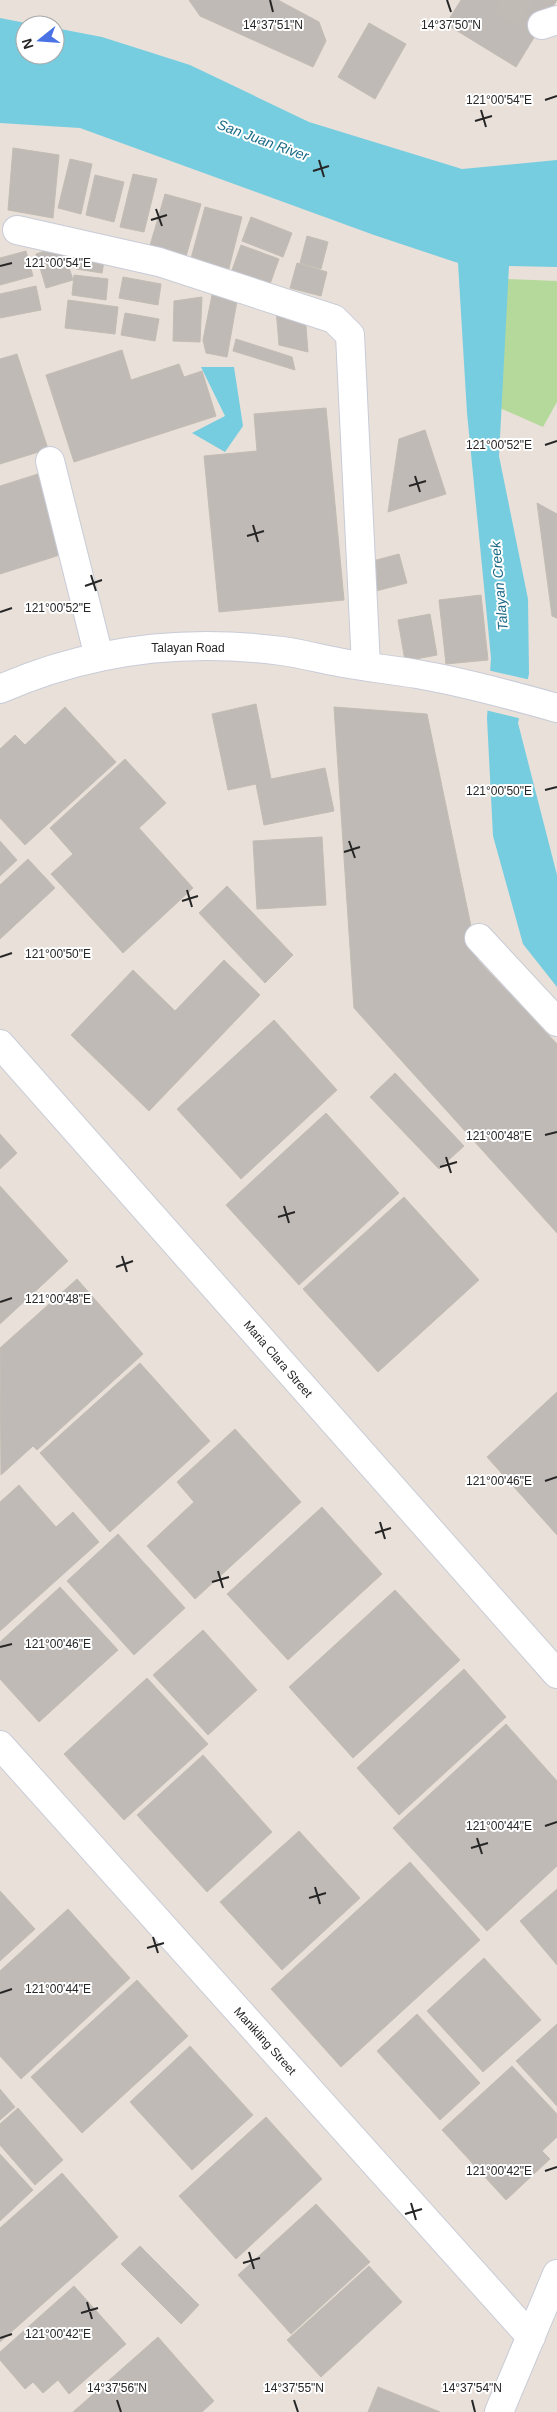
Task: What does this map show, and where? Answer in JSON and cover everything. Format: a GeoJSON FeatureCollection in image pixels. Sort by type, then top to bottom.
{"type":"FeatureCollection","features":[{"type":"Feature","properties":{"kind":"street"},"geometry":{"type":"LineString","coordinates":[[17,230],[159,262],[334,320],[350,335],[358,666]]}},
{"type":"Feature","properties":{"kind":"street"},"geometry":{"type":"LineString","coordinates":[[50,461],[99,657]]}},
{"type":"Feature","properties":{"kind":"street","name":"Talayan Road"},"geometry":{"type":"LineString","coordinates":[[0,689],[34,674],[99,657],[154,647],[203,646],[282,651],[358,666],[418,674],[482,688],[557,708]]}},
{"type":"Feature","properties":{"kind":"street"},"geometry":{"type":"LineString","coordinates":[[480,938],[557,1022]]}},
{"type":"Feature","properties":{"kind":"street","name":"Maria Clara Street"},"geometry":{"type":"LineString","coordinates":[[0,1044],[557,1674]]}},
{"type":"Feature","properties":{"kind":"street","name":"Manikling Street"},"geometry":{"type":"LineString","coordinates":[[0,1745],[531,2337]]}},
{"type":"Feature","properties":{"kind":"street"},"geometry":{"type":"LineString","coordinates":[[500,2412],[557,2274]]}},
{"type":"Feature","properties":{"kind":"green space"},"geometry":{"type":"Polygon","coordinates":[[[481,278],[557,281],[557,402],[543,427],[493,405],[481,278]]]}},
{"type":"Feature","properties":{"kind":"water"},"geometry":{"type":"Polygon","coordinates":[[[0,18],[15,21],[15,65],[65,65],[65,30],[102,37],[190,65],[309,122],[462,169],[557,160],[557,267],[509,266],[499,456],[528,599],[529,674],[518,723],[557,875],[557,987],[523,944],[493,836],[487,718],[491,658],[467,413],[458,263],[374,235],[80,128],[0,123],[0,18]]]}},
{"type":"Feature","properties":{"kind":"water"},"geometry":{"type":"Polygon","coordinates":[[[201,367],[234,367],[243,426],[225,452],[192,433],[225,416],[201,367]]]}},
{"type":"Feature","properties":{"kind":"pier"},"geometry":{"type":"Polygon","coordinates":[[[487,670],[531,680],[522,719],[485,710],[487,670]]]}},
{"type":"Feature","properties":{"kind":"building"},"geometry":{"type":"Polygon","coordinates":[[[189,0],[278,0],[319,22],[326,41],[313,67],[200,16],[189,0]]]}},
{"type":"Feature","properties":{"kind":"building"},"geometry":{"type":"Polygon","coordinates":[[[461,0],[557,0],[516,67],[446,24],[461,0]]]}},
{"type":"Feature","properties":{"kind":"building"},"geometry":{"type":"Polygon","coordinates":[[[369,23],[406,44],[375,99],[338,77],[369,23]]]}},
{"type":"Feature","properties":{"kind":"building"},"geometry":{"type":"Polygon","coordinates":[[[13,148],[59,155],[53,218],[8,210],[13,148]]]}},
{"type":"Feature","properties":{"kind":"building"},"geometry":{"type":"Polygon","coordinates":[[[70,159],[92,164],[81,214],[58,208],[70,159]]]}},
{"type":"Feature","properties":{"kind":"building"},"geometry":{"type":"Polygon","coordinates":[[[133,174],[157,179],[144,232],[120,227],[133,174]]]}},
{"type":"Feature","properties":{"kind":"building"},"geometry":{"type":"Polygon","coordinates":[[[95,175],[124,182],[114,222],[86,215],[95,175]]]}},
{"type":"Feature","properties":{"kind":"building"},"geometry":{"type":"Polygon","coordinates":[[[165,194],[201,204],[185,260],[149,249],[165,194]]]}},
{"type":"Feature","properties":{"kind":"building"},"geometry":{"type":"Polygon","coordinates":[[[205,207],[242,217],[228,272],[190,262],[205,207]]]}},
{"type":"Feature","properties":{"kind":"building"},"geometry":{"type":"Polygon","coordinates":[[[251,217],[292,233],[283,257],[242,241],[251,217]]]}},
{"type":"Feature","properties":{"kind":"building"},"geometry":{"type":"Polygon","coordinates":[[[307,236],[328,242],[321,269],[300,263],[307,236]]]}},
{"type":"Feature","properties":{"kind":"building"},"geometry":{"type":"Polygon","coordinates":[[[62,245],[73,280],[46,288],[36,254],[62,245]]]}},
{"type":"Feature","properties":{"kind":"building"},"geometry":{"type":"Polygon","coordinates":[[[241,245],[279,259],[270,284],[232,270],[241,245]]]}},
{"type":"Feature","properties":{"kind":"building"},"geometry":{"type":"Polygon","coordinates":[[[78,250],[105,255],[102,273],[76,269],[78,250]]]}},
{"type":"Feature","properties":{"kind":"building"},"geometry":{"type":"Polygon","coordinates":[[[26,251],[33,276],[0,285],[0,258],[26,251]]]}},
{"type":"Feature","properties":{"kind":"building"},"geometry":{"type":"Polygon","coordinates":[[[297,263],[327,272],[321,296],[290,288],[297,263]]]}},
{"type":"Feature","properties":{"kind":"building"},"geometry":{"type":"Polygon","coordinates":[[[74,275],[108,279],[106,300],[72,295],[74,275]]]}},
{"type":"Feature","properties":{"kind":"building"},"geometry":{"type":"Polygon","coordinates":[[[123,277],[161,284],[158,305],[119,298],[123,277]]]}},
{"type":"Feature","properties":{"kind":"building"},"geometry":{"type":"Polygon","coordinates":[[[36,286],[41,310],[0,318],[0,294],[36,286]]]}},
{"type":"Feature","properties":{"kind":"building"},"geometry":{"type":"Polygon","coordinates":[[[212,295],[237,301],[227,357],[206,353],[203,340],[212,295]]]}},
{"type":"Feature","properties":{"kind":"building"},"geometry":{"type":"Polygon","coordinates":[[[202,297],[200,342],[173,341],[174,301],[202,297]]]}},
{"type":"Feature","properties":{"kind":"building"},"geometry":{"type":"Polygon","coordinates":[[[68,300],[118,307],[115,334],[65,328],[68,300]]]}},
{"type":"Feature","properties":{"kind":"building"},"geometry":{"type":"Polygon","coordinates":[[[276,309],[305,314],[308,352],[279,345],[276,309]]]}},
{"type":"Feature","properties":{"kind":"building"},"geometry":{"type":"Polygon","coordinates":[[[125,313],[159,319],[155,341],[121,335],[125,313]]]}},
{"type":"Feature","properties":{"kind":"building"},"geometry":{"type":"Polygon","coordinates":[[[236,339],[292,357],[295,370],[233,351],[236,339]]]}},
{"type":"Feature","properties":{"kind":"building"},"geometry":{"type":"Polygon","coordinates":[[[122,350],[131,380],[179,364],[184,377],[202,371],[216,416],[74,462],[46,375],[122,350]]]}},
{"type":"Feature","properties":{"kind":"building"},"geometry":{"type":"Polygon","coordinates":[[[17,354],[48,449],[0,464],[0,359],[17,354]]]}},
{"type":"Feature","properties":{"kind":"building"},"geometry":{"type":"Polygon","coordinates":[[[326,408],[344,600],[219,612],[204,456],[257,451],[254,414],[326,408]]]}},
{"type":"Feature","properties":{"kind":"building"},"geometry":{"type":"Polygon","coordinates":[[[425,430],[446,494],[388,512],[399,439],[425,430]]]}},
{"type":"Feature","properties":{"kind":"building"},"geometry":{"type":"Polygon","coordinates":[[[41,473],[66,553],[0,574],[0,486],[41,473]]]}},
{"type":"Feature","properties":{"kind":"building"},"geometry":{"type":"Polygon","coordinates":[[[537,503],[557,514],[557,618],[552,616],[537,503]]]}},
{"type":"Feature","properties":{"kind":"building"},"geometry":{"type":"Polygon","coordinates":[[[399,554],[407,583],[376,591],[369,562],[399,554]]]}},
{"type":"Feature","properties":{"kind":"building"},"geometry":{"type":"Polygon","coordinates":[[[481,595],[488,660],[446,664],[439,600],[481,595]]]}},
{"type":"Feature","properties":{"kind":"building"},"geometry":{"type":"Polygon","coordinates":[[[430,614],[437,655],[405,661],[398,620],[430,614]]]}},
{"type":"Feature","properties":{"kind":"building"},"geometry":{"type":"Polygon","coordinates":[[[256,704],[271,779],[325,768],[334,811],[264,825],[256,784],[228,790],[212,714],[256,704]]]}},
{"type":"Feature","properties":{"kind":"building"},"geometry":{"type":"Polygon","coordinates":[[[65,707],[116,762],[25,845],[0,818],[0,749],[15,735],[25,745],[65,707]]]}},
{"type":"Feature","properties":{"kind":"building"},"geometry":{"type":"Polygon","coordinates":[[[334,707],[427,714],[478,960],[557,1044],[557,1233],[354,1008],[334,707]]]}},
{"type":"Feature","properties":{"kind":"building"},"geometry":{"type":"Polygon","coordinates":[[[125,759],[166,803],[139,828],[193,888],[123,953],[51,874],[73,854],[50,828],[125,759]]]}},
{"type":"Feature","properties":{"kind":"building"},"geometry":{"type":"Polygon","coordinates":[[[322,837],[326,905],[257,909],[253,841],[322,837]]]}},
{"type":"Feature","properties":{"kind":"building"},"geometry":{"type":"Polygon","coordinates":[[[0,841],[17,860],[0,876],[0,841]]]}},
{"type":"Feature","properties":{"kind":"building"},"geometry":{"type":"Polygon","coordinates":[[[28,859],[55,888],[0,939],[0,885],[28,859]]]}},
{"type":"Feature","properties":{"kind":"building"},"geometry":{"type":"Polygon","coordinates":[[[227,886],[293,955],[265,983],[199,913],[227,886]]]}},
{"type":"Feature","properties":{"kind":"building"},"geometry":{"type":"Polygon","coordinates":[[[224,960],[260,995],[149,1111],[71,1035],[133,970],[175,1011],[224,960]]]}},
{"type":"Feature","properties":{"kind":"building"},"geometry":{"type":"Polygon","coordinates":[[[274,1020],[337,1090],[241,1179],[177,1109],[274,1020]]]}},
{"type":"Feature","properties":{"kind":"building"},"geometry":{"type":"Polygon","coordinates":[[[395,1073],[464,1146],[439,1169],[370,1097],[395,1073]]]}},
{"type":"Feature","properties":{"kind":"building"},"geometry":{"type":"Polygon","coordinates":[[[326,1113],[399,1193],[299,1285],[226,1205],[326,1113]]]}},
{"type":"Feature","properties":{"kind":"building"},"geometry":{"type":"Polygon","coordinates":[[[0,1134],[17,1153],[0,1169],[0,1134]]]}},
{"type":"Feature","properties":{"kind":"building"},"geometry":{"type":"Polygon","coordinates":[[[0,1186],[68,1261],[0,1324],[0,1186]]]}},
{"type":"Feature","properties":{"kind":"building"},"geometry":{"type":"Polygon","coordinates":[[[404,1197],[479,1280],[378,1372],[303,1289],[404,1197]]]}},
{"type":"Feature","properties":{"kind":"building"},"geometry":{"type":"Polygon","coordinates":[[[77,1279],[143,1354],[37,1450],[33,1446],[1,1475],[0,1348],[77,1279]]]}},
{"type":"Feature","properties":{"kind":"building"},"geometry":{"type":"Polygon","coordinates":[[[140,1363],[210,1441],[110,1532],[40,1453],[140,1363]]]}},
{"type":"Feature","properties":{"kind":"building"},"geometry":{"type":"Polygon","coordinates":[[[557,1392],[557,1535],[487,1457],[557,1392]]]}},
{"type":"Feature","properties":{"kind":"building"},"geometry":{"type":"Polygon","coordinates":[[[235,1429],[301,1502],[195,1599],[147,1546],[194,1502],[177,1482],[235,1429]]]}},
{"type":"Feature","properties":{"kind":"building"},"geometry":{"type":"Polygon","coordinates":[[[19,1485],[56,1527],[73,1512],[99,1542],[0,1631],[0,1502],[19,1485]]]}},
{"type":"Feature","properties":{"kind":"building"},"geometry":{"type":"Polygon","coordinates":[[[322,1507],[382,1574],[288,1660],[227,1594],[322,1507]]]}},
{"type":"Feature","properties":{"kind":"building"},"geometry":{"type":"Polygon","coordinates":[[[118,1534],[185,1608],[134,1655],[67,1581],[118,1534]]]}},
{"type":"Feature","properties":{"kind":"building"},"geometry":{"type":"Polygon","coordinates":[[[60,1587],[118,1650],[39,1722],[0,1679],[0,1642],[60,1587]]]}},
{"type":"Feature","properties":{"kind":"building"},"geometry":{"type":"Polygon","coordinates":[[[395,1590],[460,1660],[353,1758],[289,1687],[395,1590]]]}},
{"type":"Feature","properties":{"kind":"building"},"geometry":{"type":"Polygon","coordinates":[[[203,1630],[257,1690],[208,1735],[153,1675],[203,1630]]]}},
{"type":"Feature","properties":{"kind":"building"},"geometry":{"type":"Polygon","coordinates":[[[464,1669],[506,1717],[399,1815],[357,1768],[464,1669]]]}},
{"type":"Feature","properties":{"kind":"building"},"geometry":{"type":"Polygon","coordinates":[[[147,1678],[208,1744],[124,1820],[64,1754],[147,1678]]]}},
{"type":"Feature","properties":{"kind":"building"},"geometry":{"type":"Polygon","coordinates":[[[506,1724],[557,1781],[557,1866],[487,1931],[393,1828],[506,1724]]]}},
{"type":"Feature","properties":{"kind":"building"},"geometry":{"type":"Polygon","coordinates":[[[203,1755],[272,1832],[207,1892],[137,1815],[203,1755]]]}},
{"type":"Feature","properties":{"kind":"building"},"geometry":{"type":"Polygon","coordinates":[[[299,1831],[360,1898],[282,1970],[220,1902],[299,1831]]]}},
{"type":"Feature","properties":{"kind":"building"},"geometry":{"type":"Polygon","coordinates":[[[410,1862],[480,1940],[341,2067],[271,1989],[410,1862]]]}},
{"type":"Feature","properties":{"kind":"building"},"geometry":{"type":"Polygon","coordinates":[[[557,1889],[557,1965],[520,1921],[557,1889]]]}},
{"type":"Feature","properties":{"kind":"building"},"geometry":{"type":"Polygon","coordinates":[[[0,1891],[35,1929],[0,1961],[0,1891]]]}},
{"type":"Feature","properties":{"kind":"building"},"geometry":{"type":"Polygon","coordinates":[[[68,1909],[130,1978],[21,2079],[0,2056],[0,1971],[68,1909]]]}},
{"type":"Feature","properties":{"kind":"building"},"geometry":{"type":"Polygon","coordinates":[[[484,1958],[541,2020],[483,2072],[427,2011],[484,1958]]]}},
{"type":"Feature","properties":{"kind":"building"},"geometry":{"type":"Polygon","coordinates":[[[137,1980],[188,2036],[82,2133],[31,2077],[137,1980]]]}},
{"type":"Feature","properties":{"kind":"building"},"geometry":{"type":"Polygon","coordinates":[[[417,2014],[480,2083],[440,2120],[377,2051],[417,2014]]]}},
{"type":"Feature","properties":{"kind":"building"},"geometry":{"type":"Polygon","coordinates":[[[557,2024],[557,2106],[516,2061],[557,2024]]]}},
{"type":"Feature","properties":{"kind":"building"},"geometry":{"type":"Polygon","coordinates":[[[190,2046],[253,2115],[192,2170],[130,2102],[190,2046]]]}},
{"type":"Feature","properties":{"kind":"building"},"geometry":{"type":"Polygon","coordinates":[[[512,2066],[557,2114],[557,2137],[542,2151],[550,2159],[506,2200],[442,2130],[512,2066]]]}},
{"type":"Feature","properties":{"kind":"building"},"geometry":{"type":"Polygon","coordinates":[[[0,2089],[15,2107],[0,2120],[0,2089]]]}},
{"type":"Feature","properties":{"kind":"building"},"geometry":{"type":"Polygon","coordinates":[[[18,2108],[63,2160],[35,2185],[0,2145],[0,2124],[18,2108]]]}},
{"type":"Feature","properties":{"kind":"building"},"geometry":{"type":"Polygon","coordinates":[[[266,2117],[322,2179],[236,2259],[179,2196],[266,2117]]]}},
{"type":"Feature","properties":{"kind":"building"},"geometry":{"type":"Polygon","coordinates":[[[0,2154],[33,2190],[0,2221],[0,2154]]]}},
{"type":"Feature","properties":{"kind":"building"},"geometry":{"type":"Polygon","coordinates":[[[62,2173],[118,2237],[0,2342],[0,2228],[62,2173]]]}},
{"type":"Feature","properties":{"kind":"building"},"geometry":{"type":"Polygon","coordinates":[[[316,2204],[370,2262],[291,2334],[238,2275],[316,2204]]]}},
{"type":"Feature","properties":{"kind":"building"},"geometry":{"type":"Polygon","coordinates":[[[140,2246],[199,2305],[181,2324],[121,2264],[140,2246]]]}},
{"type":"Feature","properties":{"kind":"building"},"geometry":{"type":"Polygon","coordinates":[[[369,2266],[402,2302],[321,2377],[287,2340],[369,2266]]]}},
{"type":"Feature","properties":{"kind":"building"},"geometry":{"type":"Polygon","coordinates":[[[74,2286],[126,2344],[69,2394],[58,2380],[43,2393],[33,2382],[25,2389],[0,2360],[0,2352],[74,2286]]]}},
{"type":"Feature","properties":{"kind":"building"},"geometry":{"type":"Polygon","coordinates":[[[158,2337],[214,2401],[202,2412],[73,2412],[158,2337]]]}},
{"type":"Feature","properties":{"kind":"building"},"geometry":{"type":"Polygon","coordinates":[[[378,2387],[440,2412],[368,2412],[378,2387]]]}},
{"type":"Feature","properties":{"kind":"tunnel"},"geometry":{"type":"LineString","coordinates":[[501,0],[542,25]]}},
{"type":"Feature","properties":{"kind":"water label","name":"San Juan River"},"geometry":{"type":"Point","coordinates":[263,140]}},
{"type":"Feature","properties":{"kind":"water label","name":"Talayan Creek"},"geometry":{"type":"Point","coordinates":[499,586]}}]}
